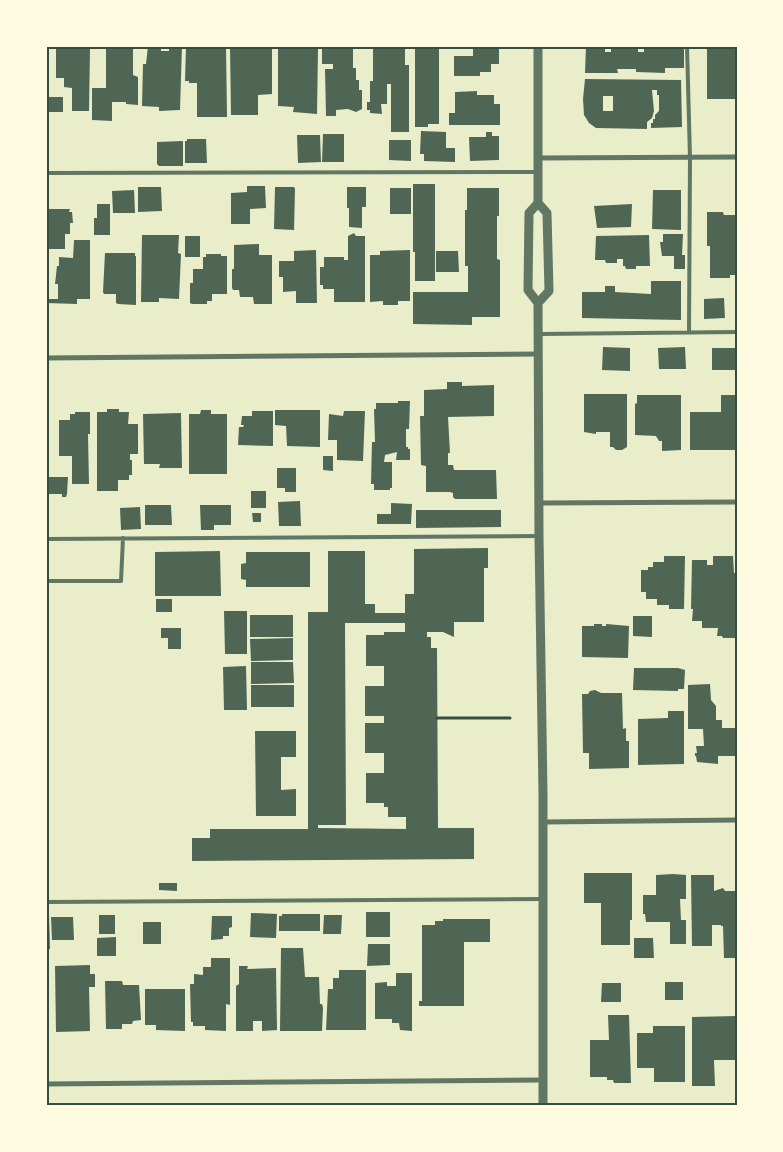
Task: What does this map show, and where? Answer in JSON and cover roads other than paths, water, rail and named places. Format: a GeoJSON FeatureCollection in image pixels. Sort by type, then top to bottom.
{"type":"FeatureCollection","features":[{"type":"Feature","properties":{"kind":"street"},"geometry":{"type":"LineString","coordinates":[[538,46],[538,202],[529,212],[528,290],[538,303],[539,334],[543,1106]]}},
{"type":"Feature","properties":{"kind":"street"},"geometry":{"type":"LineString","coordinates":[[539,158],[737,157]]}},
{"type":"Feature","properties":{"kind":"street"},"geometry":{"type":"LineString","coordinates":[[538,202],[547,213],[549,291],[538,303]]}},
{"type":"Feature","properties":{"kind":"street"},"geometry":{"type":"LineString","coordinates":[[46,358],[539,354]]}},
{"type":"Feature","properties":{"kind":"street"},"geometry":{"type":"LineString","coordinates":[[539,503],[737,502]]}},
{"type":"Feature","properties":{"kind":"street"},"geometry":{"type":"LineString","coordinates":[[543,822],[737,820]]}},
{"type":"Feature","properties":{"kind":"street"},"geometry":{"type":"LineString","coordinates":[[46,1084],[542,1080]]}},
{"type":"Feature","properties":{"kind":"lane"},"geometry":{"type":"LineString","coordinates":[[687,46],[690,158],[689,332]]}},
{"type":"Feature","properties":{"kind":"lane"},"geometry":{"type":"LineString","coordinates":[[46,174],[539,172]]}},
{"type":"Feature","properties":{"kind":"lane"},"geometry":{"type":"LineString","coordinates":[[539,334],[737,332]]}},
{"type":"Feature","properties":{"kind":"lane"},"geometry":{"type":"LineString","coordinates":[[46,539],[539,536]]}},
{"type":"Feature","properties":{"kind":"lane"},"geometry":{"type":"LineString","coordinates":[[46,581],[121,581],[123,538]]}},
{"type":"Feature","properties":{"kind":"lane"},"geometry":{"type":"LineString","coordinates":[[46,902],[542,899]]}}]}
